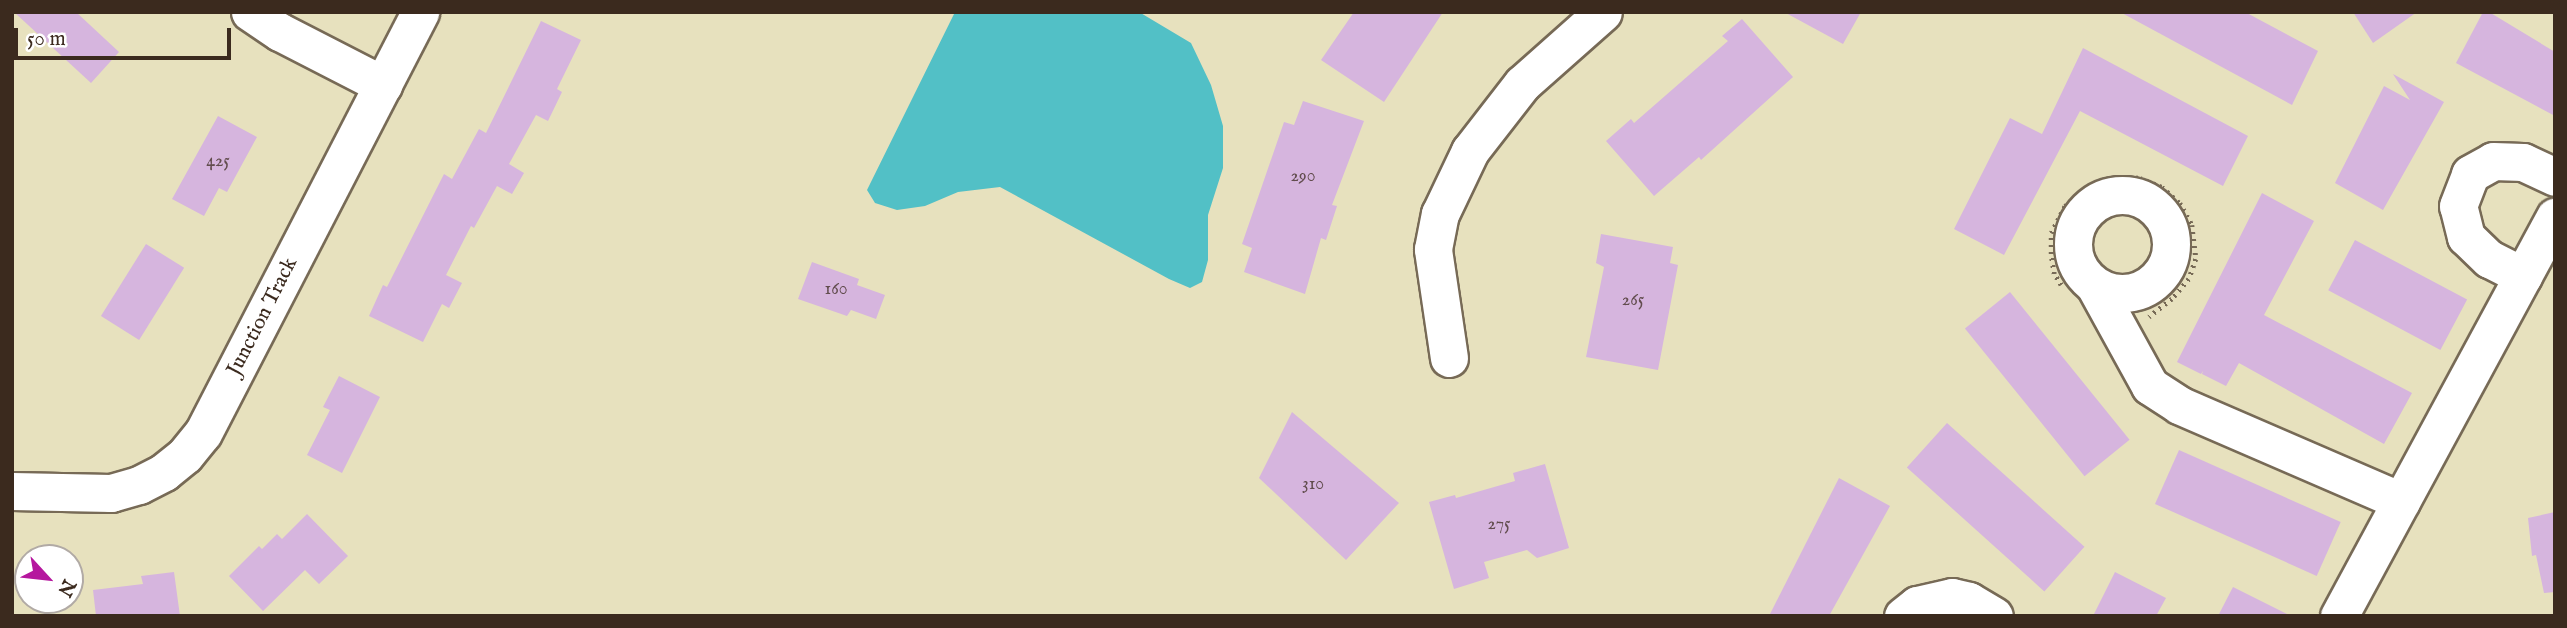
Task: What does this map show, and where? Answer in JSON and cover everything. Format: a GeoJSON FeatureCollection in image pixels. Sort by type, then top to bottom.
{"type":"FeatureCollection","features":[{"type":"Feature","properties":{"kind":"street"},"geometry":{"type":"LineString","coordinates":[[250,12],[280,32],[383,85]]}},
{"type":"Feature","properties":{"kind":"street","name":"Junction Track"},"geometry":{"type":"LineString","coordinates":[[12,491],[111,493],[147,481],[185,455],[203,433],[420,12]]}},
{"type":"Feature","properties":{"kind":"street"},"geometry":{"type":"LineString","coordinates":[[1449,358],[1433,248],[1440,214],[1470,151],[1522,83],[1603,12]]}},
{"type":"Feature","properties":{"kind":"street"},"geometry":{"type":"LineString","coordinates":[[2523,276],[2489,259],[2466,237],[2458,206],[2470,174],[2493,161],[2523,162],[2555,177]]}},
{"type":"Feature","properties":{"kind":"street"},"geometry":{"type":"LineString","coordinates":[[2339,616],[2555,217]]}},
{"type":"Feature","properties":{"kind":"street"},"geometry":{"type":"LineString","coordinates":[[2081,292],[2150,386],[2179,405],[2401,501]]}},
{"type":"Feature","properties":{"kind":"street"},"geometry":{"type":"LineString","coordinates":[[1903,616],[1917,605],[1952,597],[1976,604],[1994,616]]}},
{"type":"Feature","properties":{"kind":"path"},"geometry":{"type":"LineString","coordinates":[[2081,292],[2054,274],[2051,233],[2065,206],[2088,186],[2115,177],[2140,178],[2162,187],[2180,203],[2192,225],[2196,259],[2189,279],[2172,299],[2146,319],[2145,327]]}},
{"type":"Feature","properties":{"kind":"water"},"geometry":{"type":"Polygon","coordinates":[[[955,12],[1139,12],[1191,43],[1211,85],[1223,126],[1223,168],[1208,215],[1208,260],[1202,282],[1190,288],[1169,279],[1000,187],[958,192],[925,206],[897,210],[875,203],[867,190],[955,12]]]}},
{"type":"Feature","properties":{"kind":"building"},"geometry":{"type":"Polygon","coordinates":[[[14,12],[76,12],[119,52],[91,83],[14,12]]]}},
{"type":"Feature","properties":{"kind":"building"},"geometry":{"type":"Polygon","coordinates":[[[1354,12],[1443,12],[1384,102],[1321,60],[1354,12]]]}},
{"type":"Feature","properties":{"kind":"building"},"geometry":{"type":"Polygon","coordinates":[[[1784,12],[1861,12],[1843,44],[1784,12]]]}},
{"type":"Feature","properties":{"kind":"building"},"geometry":{"type":"Polygon","coordinates":[[[2120,12],[2245,12],[2318,51],[2292,105],[2120,12]]]}},
{"type":"Feature","properties":{"kind":"building"},"geometry":{"type":"Polygon","coordinates":[[[2353,12],[2417,12],[2373,43],[2353,12]]]}},
{"type":"Feature","properties":{"kind":"building"},"geometry":{"type":"Polygon","coordinates":[[[2483,12],[2489,12],[2555,52],[2555,116],[2456,63],[2483,12]]]}},
{"type":"Feature","properties":{"kind":"building"},"geometry":{"type":"Polygon","coordinates":[[[1742,19],[1793,77],[1701,160],[1699,157],[1654,196],[1606,141],[1631,119],[1634,123],[1728,41],[1722,36],[1742,19]]]}},
{"type":"Feature","properties":{"kind":"building"},"geometry":{"type":"Polygon","coordinates":[[[541,21],[581,40],[557,89],[562,92],[548,121],[536,115],[509,164],[524,173],[512,194],[497,186],[474,228],[471,226],[446,275],[462,283],[449,308],[442,304],[423,342],[369,316],[383,285],[387,287],[444,174],[452,179],[479,129],[486,133],[541,21]]]}},
{"type":"Feature","properties":{"kind":"building"},"geometry":{"type":"Polygon","coordinates":[[[2083,48],[2248,136],[2223,186],[2080,111],[2004,255],[1954,229],[2010,118],[2042,134],[2083,48]]]}},
{"type":"Feature","properties":{"kind":"building"},"geometry":{"type":"Polygon","coordinates":[[[2393,74],[2444,102],[2383,210],[2335,183],[2384,86],[2410,100],[2393,74]]]}},
{"type":"Feature","properties":{"kind":"building"},"geometry":{"type":"Polygon","coordinates":[[[1303,101],[1364,121],[1332,205],[1337,206],[1326,240],[1321,238],[1305,294],[1244,272],[1252,248],[1242,244],[1284,122],[1294,125],[1303,101]]]}},
{"type":"Feature","properties":{"kind":"building"},"geometry":{"type":"Polygon","coordinates":[[[218,116],[257,137],[227,192],[219,188],[204,216],[172,199],[218,116]]]}},
{"type":"Feature","properties":{"kind":"building"},"geometry":{"type":"Polygon","coordinates":[[[2262,193],[2314,221],[2264,315],[2412,393],[2384,444],[2239,363],[2226,386],[2202,374],[2203,371],[2201,374],[2177,362],[2262,193]]]}},
{"type":"Feature","properties":{"kind":"building"},"geometry":{"type":"Polygon","coordinates":[[[1601,234],[1673,247],[1670,263],[1678,265],[1658,370],[1586,357],[1604,267],[1596,263],[1601,234]]]}},
{"type":"Feature","properties":{"kind":"building"},"geometry":{"type":"Polygon","coordinates":[[[2355,240],[2467,300],[2440,350],[2328,290],[2355,240]]]}},
{"type":"Feature","properties":{"kind":"building"},"geometry":{"type":"Polygon","coordinates":[[[146,244],[184,268],[139,340],[101,316],[146,244]]]}},
{"type":"Feature","properties":{"kind":"building"},"geometry":{"type":"Polygon","coordinates":[[[812,262],[859,279],[857,285],[885,295],[876,319],[851,310],[847,316],[798,299],[812,262]]]}},
{"type":"Feature","properties":{"kind":"building"},"geometry":{"type":"Polygon","coordinates":[[[2010,292],[2130,440],[2084,476],[1965,329],[2010,292]]]}},
{"type":"Feature","properties":{"kind":"building"},"geometry":{"type":"Polygon","coordinates":[[[339,376],[380,397],[342,473],[307,455],[330,410],[323,407],[339,376]]]}},
{"type":"Feature","properties":{"kind":"building"},"geometry":{"type":"Polygon","coordinates":[[[1292,412],[1399,503],[1346,560],[1259,478],[1292,412]]]}},
{"type":"Feature","properties":{"kind":"building"},"geometry":{"type":"Polygon","coordinates":[[[1947,423],[2084,547],[2044,591],[1907,468],[1947,423]]]}},
{"type":"Feature","properties":{"kind":"building"},"geometry":{"type":"Polygon","coordinates":[[[2179,450],[2341,522],[2317,576],[2155,504],[2179,450]]]}},
{"type":"Feature","properties":{"kind":"building"},"geometry":{"type":"Polygon","coordinates":[[[1545,464],[1569,548],[1537,558],[1527,550],[1484,562],[1489,578],[1454,589],[1429,502],[1455,495],[1456,498],[1515,481],[1513,473],[1545,464]]]}},
{"type":"Feature","properties":{"kind":"building"},"geometry":{"type":"Polygon","coordinates":[[[1839,478],[1890,506],[1829,616],[1769,616],[1839,478]]]}},
{"type":"Feature","properties":{"kind":"building"},"geometry":{"type":"Polygon","coordinates":[[[2555,512],[2555,592],[2544,593],[2536,555],[2532,556],[2528,518],[2555,512]]]}},
{"type":"Feature","properties":{"kind":"building"},"geometry":{"type":"Polygon","coordinates":[[[307,514],[348,556],[319,584],[305,570],[263,611],[229,576],[259,546],[262,549],[277,534],[282,539],[307,514]]]}},
{"type":"Feature","properties":{"kind":"building"},"geometry":{"type":"Polygon","coordinates":[[[174,572],[180,616],[96,616],[93,590],[143,584],[141,576],[174,572]]]}},
{"type":"Feature","properties":{"kind":"building"},"geometry":{"type":"Polygon","coordinates":[[[2115,572],[2166,598],[2156,616],[2093,616],[2115,572]]]}},
{"type":"Feature","properties":{"kind":"building"},"geometry":{"type":"Polygon","coordinates":[[[2233,587],[2291,616],[2218,616],[2233,587]]]}}]}
